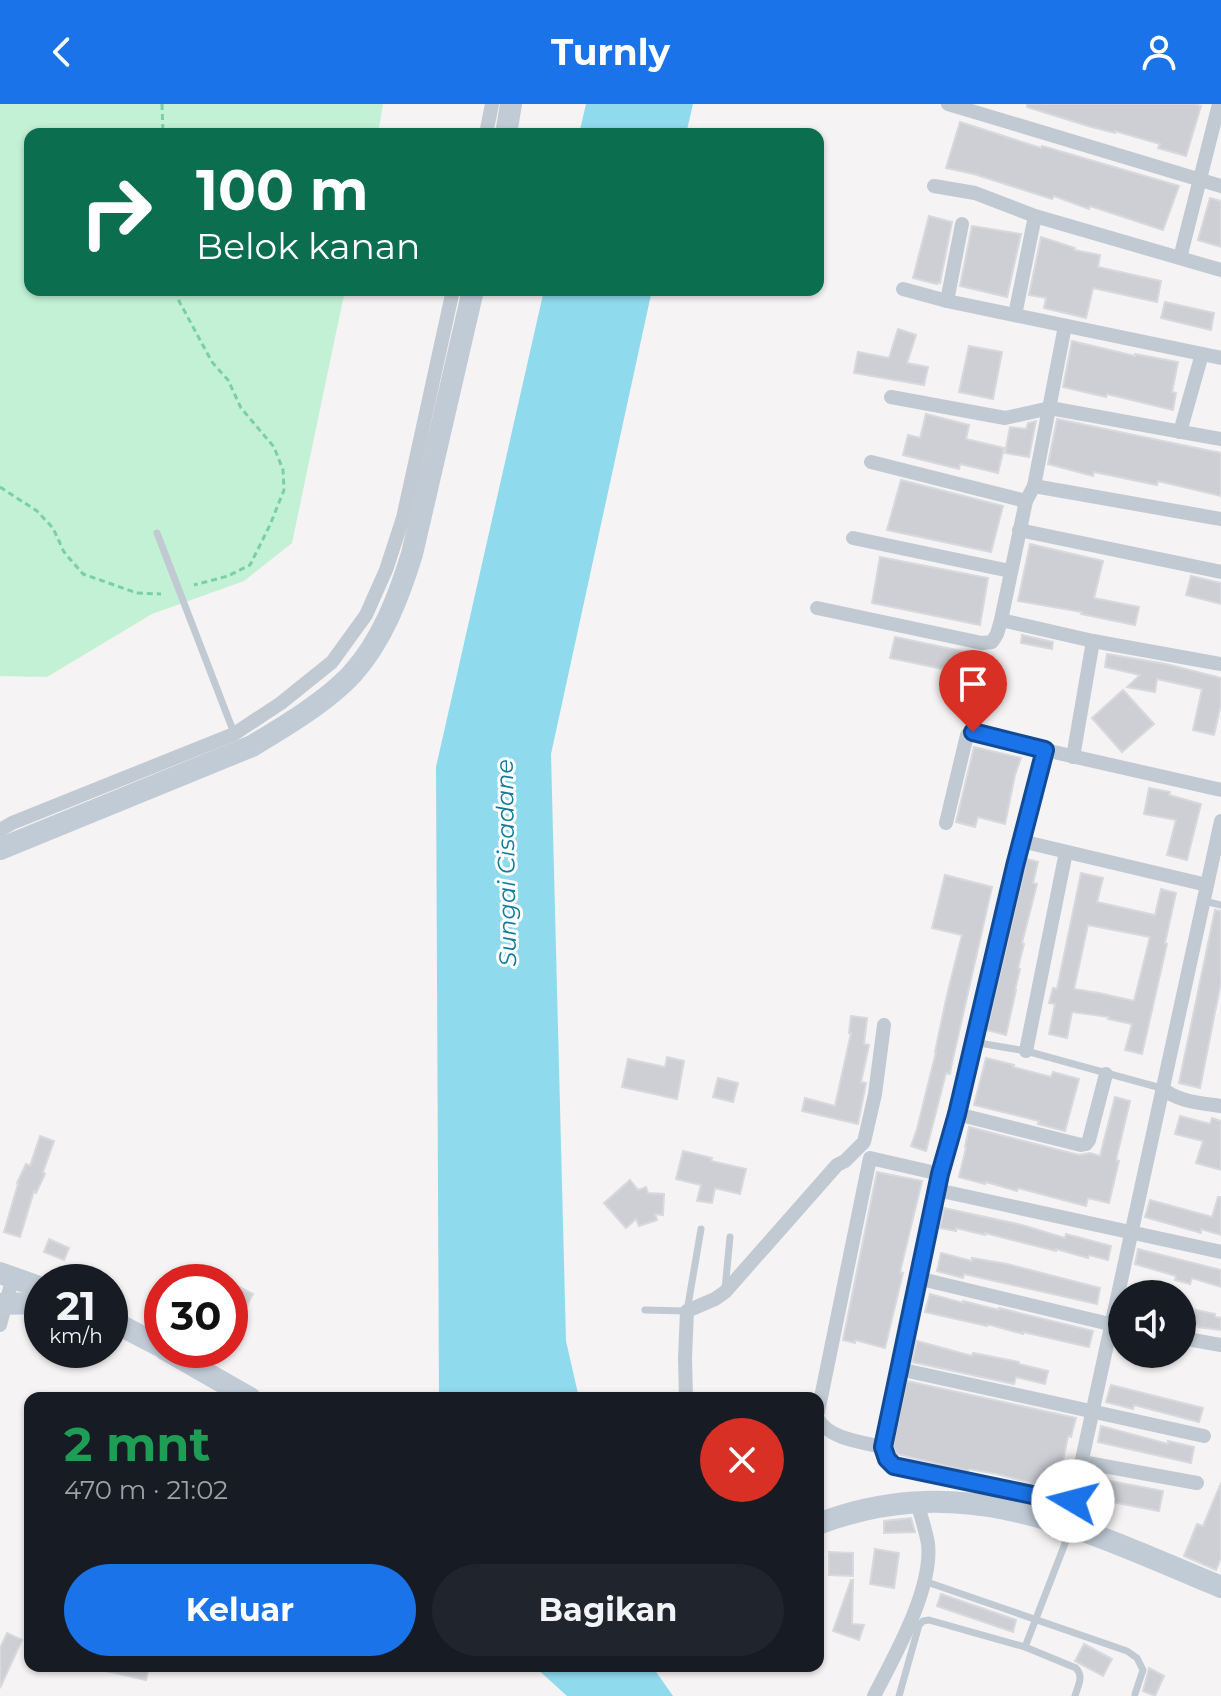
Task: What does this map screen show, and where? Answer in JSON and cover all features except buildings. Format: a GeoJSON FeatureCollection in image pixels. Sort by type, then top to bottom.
{"type":"FeatureCollection","features":[{"type":"Feature","properties":{"kind":"main road"},"geometry":{"type":"LineString","coordinates":[[507,128],[511,104]]}},
{"type":"Feature","properties":{"kind":"main road"},"geometry":{"type":"LineString","coordinates":[[0,849],[252,746],[288,725],[351,675],[374,644],[403,583],[472,296]]}},
{"type":"Feature","properties":{"kind":"main road"},"geometry":{"type":"LineString","coordinates":[[2,1311],[24,1307]]}},
{"type":"Feature","properties":{"kind":"main road"},"geometry":{"type":"LineString","coordinates":[[197,1368],[239,1392]]}},
{"type":"Feature","properties":{"kind":"main road"},"geometry":{"type":"LineString","coordinates":[[824,1522],[849,1512],[887,1504],[917,1501],[980,1504],[1071,1526],[1219,1581]]}},
{"type":"Feature","properties":{"kind":"street"},"geometry":{"type":"LineString","coordinates":[[487,128],[492,104]]}},
{"type":"Feature","properties":{"kind":"street"},"geometry":{"type":"LineString","coordinates":[[948,104],[1221,186]]}},
{"type":"Feature","properties":{"kind":"street"},"geometry":{"type":"LineString","coordinates":[[1180,258],[1219,104]]}},
{"type":"Feature","properties":{"kind":"street"},"geometry":{"type":"LineString","coordinates":[[934,186],[975,193],[1035,216],[1221,270]]}},
{"type":"Feature","properties":{"kind":"street"},"geometry":{"type":"LineString","coordinates":[[1015,315],[1035,216]]}},
{"type":"Feature","properties":{"kind":"street"},"geometry":{"type":"LineString","coordinates":[[947,301],[962,224]]}},
{"type":"Feature","properties":{"kind":"street"},"geometry":{"type":"LineString","coordinates":[[903,289],[1221,358]]}},
{"type":"Feature","properties":{"kind":"street"},"geometry":{"type":"LineString","coordinates":[[0,830],[234,734],[281,703],[332,662],[366,615],[386,570],[403,518],[452,296]]}},
{"type":"Feature","properties":{"kind":"street"},"geometry":{"type":"LineString","coordinates":[[817,608],[982,643],[992,642],[1001,620],[1026,501],[1034,486],[1065,326]]}},
{"type":"Feature","properties":{"kind":"street"},"geometry":{"type":"LineString","coordinates":[[1180,432],[1202,354]]}},
{"type":"Feature","properties":{"kind":"street"},"geometry":{"type":"LineString","coordinates":[[891,397],[1005,418],[1050,408],[1221,439]]}},
{"type":"Feature","properties":{"kind":"street"},"geometry":{"type":"LineString","coordinates":[[871,462],[1026,501]]}},
{"type":"Feature","properties":{"kind":"street"},"geometry":{"type":"LineString","coordinates":[[1034,486],[1221,519]]}},
{"type":"Feature","properties":{"kind":"street"},"geometry":{"type":"LineString","coordinates":[[1019,530],[1221,572]]}},
{"type":"Feature","properties":{"kind":"street"},"geometry":{"type":"LineString","coordinates":[[853,538],[1010,571]]}},
{"type":"Feature","properties":{"kind":"street"},"geometry":{"type":"LineString","coordinates":[[1001,620],[1093,641],[1221,664]]}},
{"type":"Feature","properties":{"kind":"street"},"geometry":{"type":"LineString","coordinates":[[1073,757],[1093,641]]}},
{"type":"Feature","properties":{"kind":"street"},"geometry":{"type":"LineString","coordinates":[[946,823],[967,735],[973,732],[1221,790]]}},
{"type":"Feature","properties":{"kind":"street"},"geometry":{"type":"LineString","coordinates":[[1045,750],[940,1174],[883,1447],[887,1459],[894,1466],[1073,1501],[1108,1356]]}},
{"type":"Feature","properties":{"kind":"street"},"geometry":{"type":"LineString","coordinates":[[1123,1280],[1131,1231],[1221,821]]}},
{"type":"Feature","properties":{"kind":"street"},"geometry":{"type":"LineString","coordinates":[[1021,841],[1207,885]]}},
{"type":"Feature","properties":{"kind":"street"},"geometry":{"type":"LineString","coordinates":[[1026,1051],[1066,852]]}},
{"type":"Feature","properties":{"kind":"street"},"geometry":{"type":"LineString","coordinates":[[686,1392],[687,1311],[725,1292],[837,1165],[864,1142],[875,1094],[884,1025]]}},
{"type":"Feature","properties":{"kind":"street"},"geometry":{"type":"LineString","coordinates":[[957,1114],[1086,1144],[1106,1074]]}},
{"type":"Feature","properties":{"kind":"street"},"geometry":{"type":"LineString","coordinates":[[1162,1088],[1178,1098],[1221,1106]]}},
{"type":"Feature","properties":{"kind":"street"},"geometry":{"type":"LineString","coordinates":[[822,1392],[870,1158],[940,1174]]}},
{"type":"Feature","properties":{"kind":"street"},"geometry":{"type":"LineString","coordinates":[[937,1190],[1221,1252]]}},
{"type":"Feature","properties":{"kind":"street"},"geometry":{"type":"LineString","coordinates":[[2,1311],[7,1275]]}},
{"type":"Feature","properties":{"kind":"street"},"geometry":{"type":"LineString","coordinates":[[917,1278],[1108,1324]]}},
{"type":"Feature","properties":{"kind":"street"},"geometry":{"type":"LineString","coordinates":[[1196,1341],[1221,1345]]}},
{"type":"Feature","properties":{"kind":"street"},"geometry":{"type":"LineString","coordinates":[[899,1369],[1204,1436]]}},
{"type":"Feature","properties":{"kind":"street"},"geometry":{"type":"LineString","coordinates":[[824,1428],[849,1439],[883,1447]]}},
{"type":"Feature","properties":{"kind":"street"},"geometry":{"type":"LineString","coordinates":[[1082,1462],[1197,1483]]}},
{"type":"Feature","properties":{"kind":"street"},"geometry":{"type":"LineString","coordinates":[[874,1696],[910,1625],[924,1581],[928,1544],[917,1501]]}},
{"type":"Feature","properties":{"kind":"lane"},"geometry":{"type":"LineString","coordinates":[[157,533],[234,734]]}},
{"type":"Feature","properties":{"kind":"lane"},"geometry":{"type":"LineString","coordinates":[[1204,901],[1221,905]]}},
{"type":"Feature","properties":{"kind":"lane"},"geometry":{"type":"LineString","coordinates":[[973,1042],[1026,1051],[1162,1088]]}},
{"type":"Feature","properties":{"kind":"lane"},"geometry":{"type":"LineString","coordinates":[[645,1310],[687,1311],[701,1229]]}},
{"type":"Feature","properties":{"kind":"lane"},"geometry":{"type":"LineString","coordinates":[[725,1292],[730,1237]]}},
{"type":"Feature","properties":{"kind":"lane"},"geometry":{"type":"LineString","coordinates":[[1025,1647],[1071,1526]]}},
{"type":"Feature","properties":{"kind":"lane"},"geometry":{"type":"LineString","coordinates":[[924,1581],[1127,1651],[1137,1658],[1143,1670],[1135,1694]]}},
{"type":"Feature","properties":{"kind":"lane"},"geometry":{"type":"LineString","coordinates":[[899,1696],[919,1625],[929,1620],[1025,1647],[1076,1668],[1081,1673],[1081,1679],[1075,1696]]}},
{"type":"Feature","properties":{"kind":"path"},"geometry":{"type":"LineString","coordinates":[[162,104],[163,128]]}},
{"type":"Feature","properties":{"kind":"path"},"geometry":{"type":"LineString","coordinates":[[178,296],[212,362],[228,380],[241,408],[274,447],[283,470],[284,490],[250,565],[228,576],[194,585]]}},
{"type":"Feature","properties":{"kind":"path"},"geometry":{"type":"LineString","coordinates":[[0,487],[37,511],[53,528],[64,552],[83,574],[137,593],[161,594]]}},
{"type":"Feature","properties":{"kind":"green space"},"geometry":{"type":"Polygon","coordinates":[[[0,104],[383,104],[379,128],[24,128],[24,296],[344,296],[292,543],[244,581],[152,614],[47,677],[0,676],[0,104]]]}},
{"type":"Feature","properties":{"kind":"water"},"geometry":{"type":"Polygon","coordinates":[[[586,104],[693,104],[687,128],[580,128],[586,104]]]}},
{"type":"Feature","properties":{"kind":"water","name":"Sungai Cisadane"},"geometry":{"type":"Polygon","coordinates":[[[543,296],[651,296],[551,754],[566,1341],[578,1392],[439,1392],[436,767],[543,296]]]}},
{"type":"Feature","properties":{"kind":"water"},"geometry":{"type":"Polygon","coordinates":[[[541,1672],[656,1672],[673,1696],[567,1696],[541,1672]]]}},
{"type":"Feature","properties":{"kind":"route"},"geometry":{"type":"LineString","coordinates":[[973,732],[1045,750],[940,1174],[883,1447],[887,1459],[894,1466],[1073,1501]]}}]}
